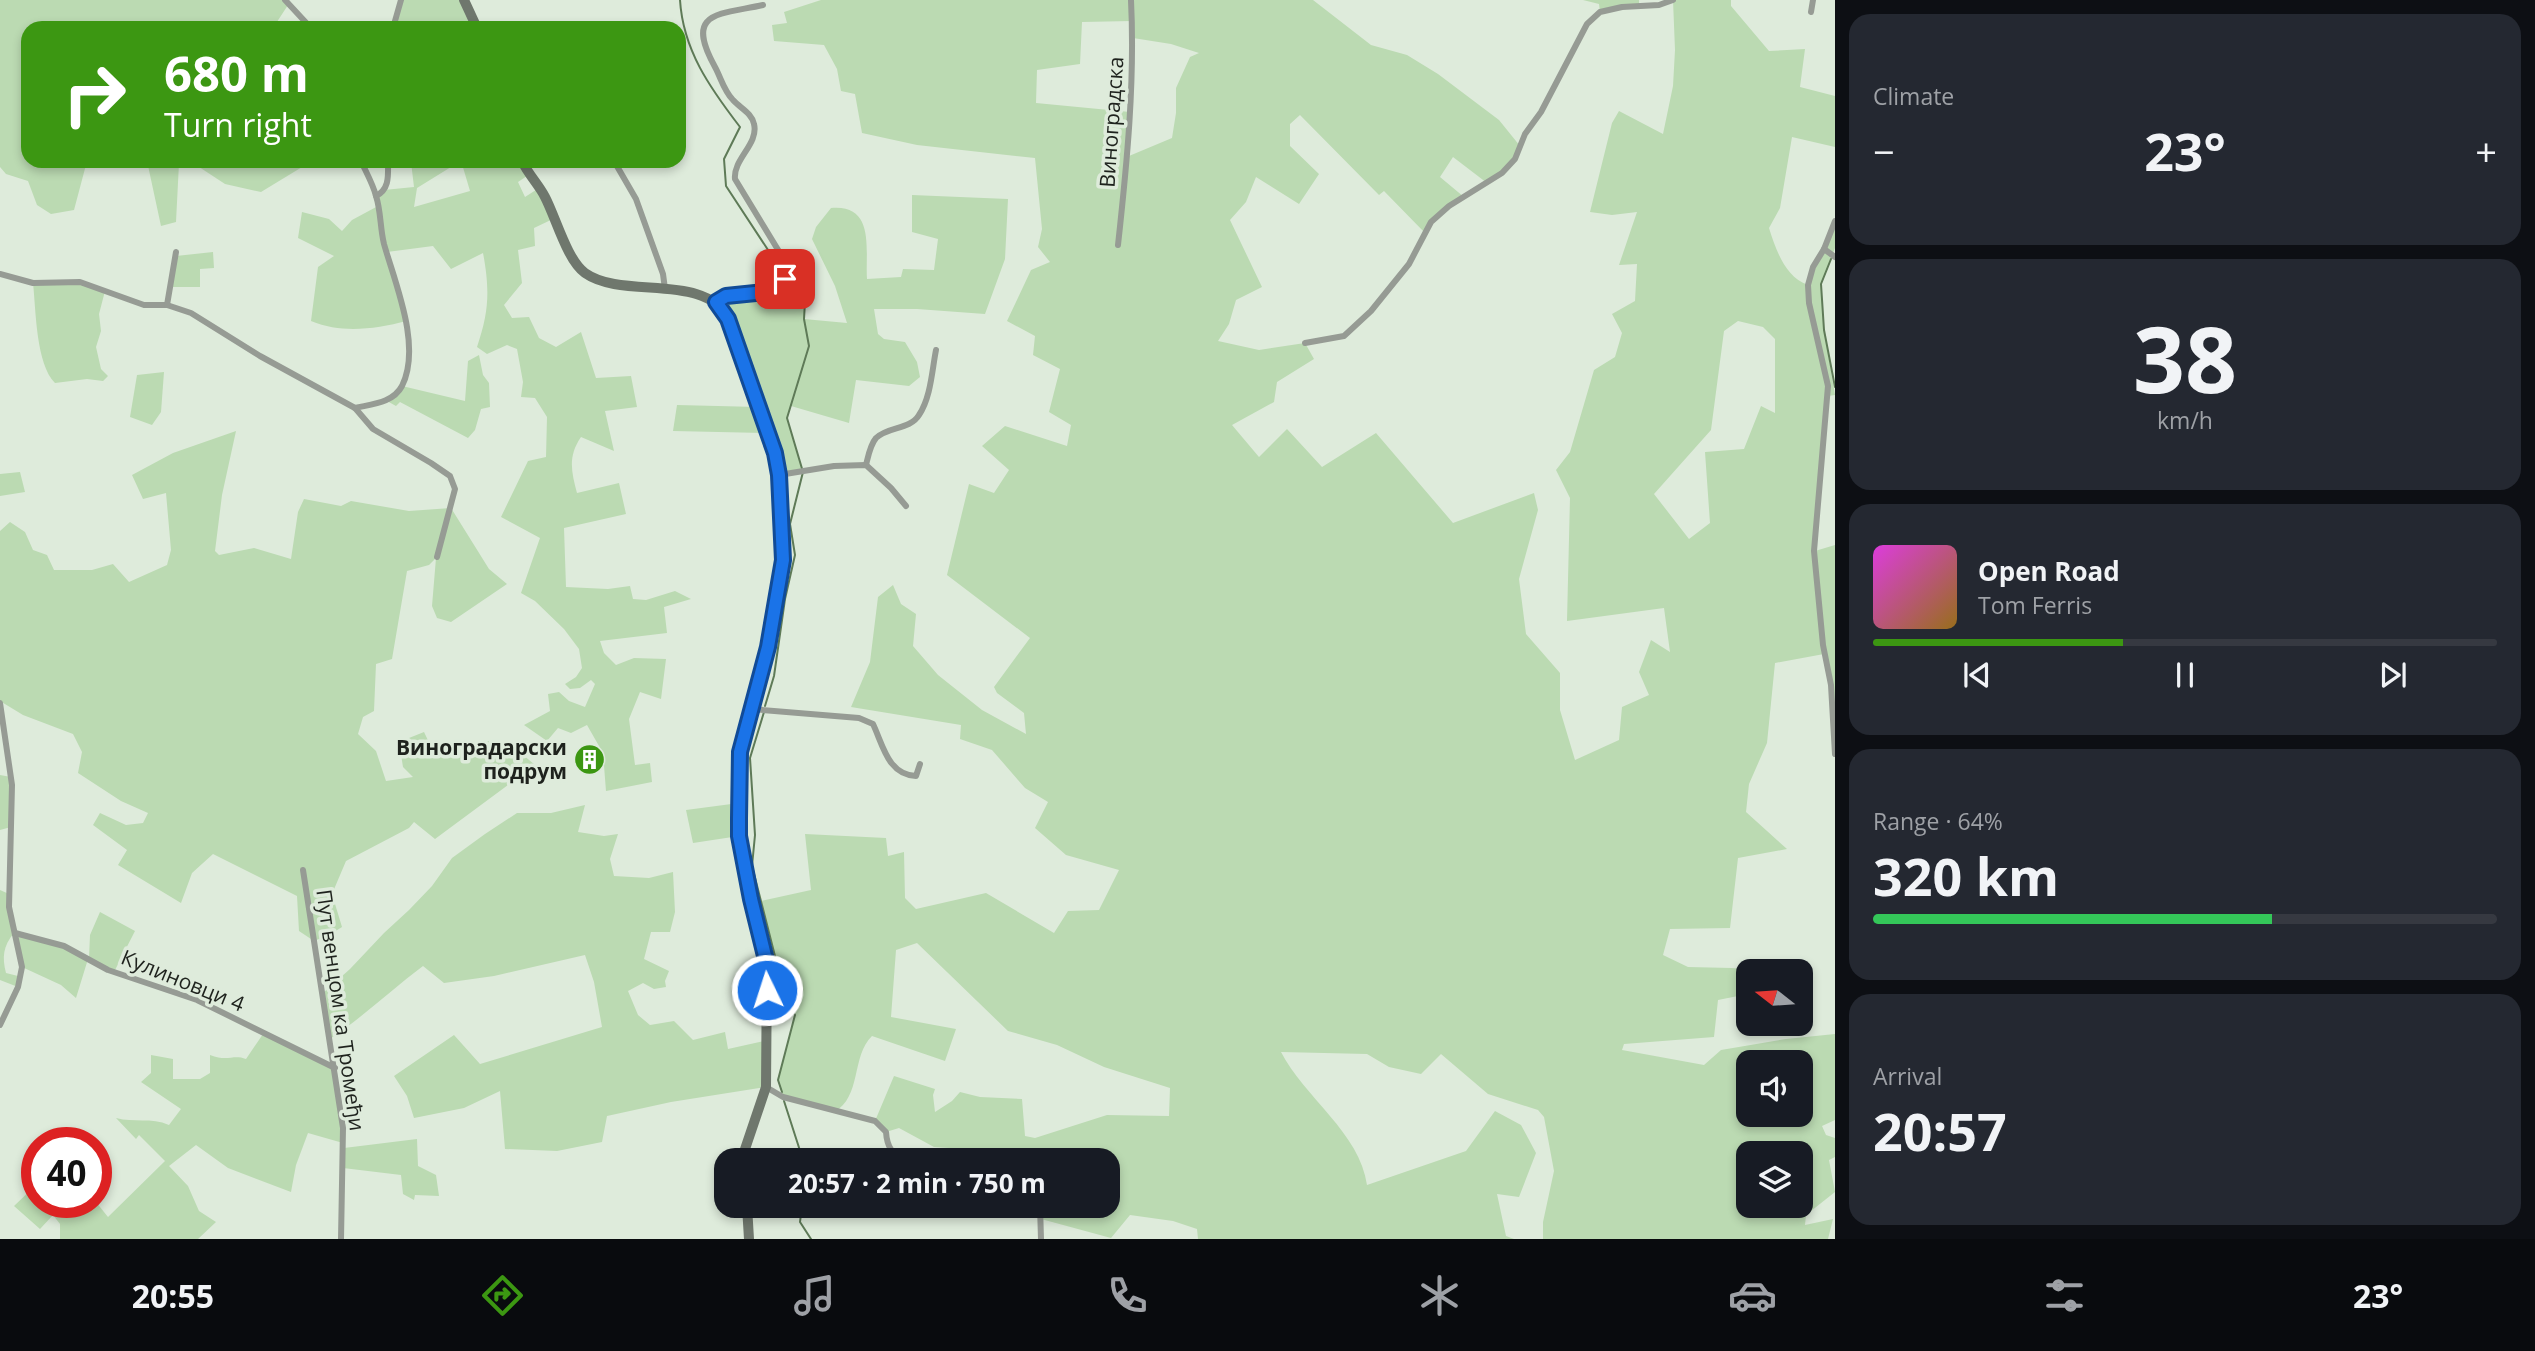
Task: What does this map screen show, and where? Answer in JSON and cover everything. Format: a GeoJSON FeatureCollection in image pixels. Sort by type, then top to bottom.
{"type":"FeatureCollection","features":[{"type":"Feature","properties":{"kind":"street"},"geometry":{"type":"LineString","coordinates":[[285,0],[304,21]]}},
{"type":"Feature","properties":{"kind":"street"},"geometry":{"type":"LineString","coordinates":[[395,21],[401,0]]}},
{"type":"Feature","properties":{"kind":"street"},"geometry":{"type":"LineString","coordinates":[[464,0],[474,21]]}},
{"type":"Feature","properties":{"kind":"street","name":"Виноградска"},"geometry":{"type":"LineString","coordinates":[[1118,245],[1128,156],[1133,49],[1131,0]]}},
{"type":"Feature","properties":{"kind":"street"},"geometry":{"type":"LineString","coordinates":[[1306,343],[1344,336],[1371,311],[1409,264],[1431,222],[1449,206],[1502,173],[1515,159],[1525,134],[1541,112],[1587,24],[1600,12],[1622,7],[1660,5],[1673,0]]}},
{"type":"Feature","properties":{"kind":"street"},"geometry":{"type":"LineString","coordinates":[[1811,12],[1813,0]]}},
{"type":"Feature","properties":{"kind":"street"},"geometry":{"type":"LineString","coordinates":[[716,302],[726,296],[775,291],[785,279],[783,258],[735,179],[735,170],[753,135],[754,123],[728,94],[701,38],[704,25],[713,17],[763,5]]}},
{"type":"Feature","properties":{"kind":"street"},"geometry":{"type":"LineString","coordinates":[[355,408],[387,401],[395,395],[402,386],[408,363],[407,321],[383,240],[376,196],[364,168]]}},
{"type":"Feature","properties":{"kind":"street"},"geometry":{"type":"LineString","coordinates":[[376,196],[387,184],[388,168]]}},
{"type":"Feature","properties":{"kind":"street"},"geometry":{"type":"LineString","coordinates":[[526,168],[545,197],[580,270],[606,282],[702,295],[716,302],[728,319],[775,453],[779,475],[783,560],[768,647],[740,752],[739,836],[767,964],[766,1087],[745,1148]]}},
{"type":"Feature","properties":{"kind":"street"},"geometry":{"type":"LineString","coordinates":[[618,168],[636,199],[663,274],[665,289]]}},
{"type":"Feature","properties":{"kind":"street"},"geometry":{"type":"LineString","coordinates":[[1835,221],[1829,253],[1813,267],[1808,285],[1828,386],[1814,551],[1823,645],[1831,685],[1835,754]]}},
{"type":"Feature","properties":{"kind":"street"},"geometry":{"type":"LineString","coordinates":[[167,305],[176,252]]}},
{"type":"Feature","properties":{"kind":"street"},"geometry":{"type":"LineString","coordinates":[[0,274],[33,283],[80,282],[144,305],[167,305],[204,319],[260,356],[355,408],[373,429],[450,477],[455,489],[437,557]]}},
{"type":"Feature","properties":{"kind":"street"},"geometry":{"type":"LineString","coordinates":[[866,465],[877,437],[918,417],[924,405],[936,349]]}},
{"type":"Feature","properties":{"kind":"street"},"geometry":{"type":"LineString","coordinates":[[779,475],[834,466],[866,465],[891,488],[905,506]]}},
{"type":"Feature","properties":{"kind":"street"},"geometry":{"type":"LineString","coordinates":[[0,703],[12,785],[9,907],[22,967],[22,977],[0,1025]]}},
{"type":"Feature","properties":{"kind":"street"},"geometry":{"type":"LineString","coordinates":[[751,709],[859,718],[873,724],[890,764],[905,775],[916,776],[920,764]]}},
{"type":"Feature","properties":{"kind":"street","name":"Пут венцом ка Тромеђи"},"geometry":{"type":"LineString","coordinates":[[303,870],[335,1068],[344,1143],[341,1239]]}},
{"type":"Feature","properties":{"kind":"street","name":"Кулиновци 4"},"geometry":{"type":"LineString","coordinates":[[15,933],[64,946],[108,970],[197,1000],[335,1068]]}},
{"type":"Feature","properties":{"kind":"street"},"geometry":{"type":"LineString","coordinates":[[766,1087],[783,1097],[875,1121],[886,1132],[890,1148]]}},
{"type":"Feature","properties":{"kind":"street"},"geometry":{"type":"LineString","coordinates":[[748,1218],[749,1239]]}},
{"type":"Feature","properties":{"kind":"street"},"geometry":{"type":"LineString","coordinates":[[1040,1218],[1041,1239]]}},
{"type":"Feature","properties":{"kind":"green space"},"geometry":{"type":"Polygon","coordinates":[[[0,0],[285,0],[288,5],[278,21],[21,21],[21,168],[85,168],[74,210],[51,214],[37,205],[28,181],[6,174],[0,167],[0,0]]]}},
{"type":"Feature","properties":{"kind":"green space"},"geometry":{"type":"Polygon","coordinates":[[[401,0],[464,0],[474,21],[395,21],[401,0]]]}},
{"type":"Feature","properties":{"kind":"green space"},"geometry":{"type":"Polygon","coordinates":[[[821,0],[1313,0],[1371,45],[1407,55],[1438,74],[1499,120],[1520,146],[1515,159],[1487,183],[1453,157],[1440,177],[1464,197],[1431,222],[1425,233],[1384,191],[1379,195],[1300,115],[1290,124],[1290,146],[1319,174],[1299,204],[1256,177],[1246,202],[1230,220],[1262,287],[1236,300],[1229,324],[1218,341],[1259,350],[1305,343],[1314,359],[1277,382],[1274,402],[1232,425],[1259,457],[1287,429],[1322,467],[1376,433],[1453,523],[1534,493],[1538,510],[1519,579],[1526,634],[1560,673],[1560,710],[1575,760],[1619,740],[1622,707],[1649,695],[1639,672],[1651,640],[1670,652],[1664,608],[1567,621],[1570,498],[1556,470],[1570,452],[1594,370],[1615,357],[1622,333],[1612,314],[1635,301],[1637,264],[1619,265],[1637,212],[1612,215],[1590,212],[1612,123],[1619,111],[1663,134],[1673,86],[1673,0],[1731,0],[1731,6],[1769,51],[1805,49],[1800,87],[1835,96],[1835,147],[1792,137],[1780,208],[1769,228],[1778,254],[1787,269],[1808,285],[1835,221],[1835,248],[1821,284],[1824,330],[1835,395],[1828,396],[1815,551],[1835,545],[1835,754],[1831,685],[1824,654],[1775,663],[1767,743],[1749,784],[1746,812],[1787,849],[1738,858],[1730,928],[1670,929],[1663,955],[1688,967],[1736,968],[1736,996],[1718,1000],[1714,1037],[1624,1044],[1622,1050],[1704,1065],[1721,1050],[1835,1034],[1835,1120],[1822,1126],[1826,1135],[1835,1138],[1835,1157],[1829,1160],[1835,1192],[1813,1209],[1813,1141],[1736,1141],[1736,1218],[1806,1218],[1805,1225],[1833,1219],[1828,1239],[1543,1239],[1543,1222],[1554,1171],[1544,1117],[1538,1110],[1488,1094],[1441,1054],[1421,1074],[1389,1067],[1367,1054],[1281,1052],[1291,1069],[1354,1149],[1367,1185],[1466,1151],[1495,1111],[1521,1125],[1536,1153],[1519,1197],[1497,1194],[1506,1236],[1514,1239],[1198,1239],[1197,1229],[1173,1221],[1130,1215],[1111,1238],[1041,1219],[1120,1218],[1120,1148],[934,1147],[899,1128],[886,1132],[875,1121],[894,1076],[935,1089],[935,1112],[960,1092],[980,1097],[1022,1099],[1025,1136],[1035,1138],[1107,1115],[1169,1116],[1170,1088],[1104,1067],[1057,1045],[1008,1031],[917,943],[896,950],[891,1017],[956,1029],[945,1061],[872,1036],[861,1054],[849,1097],[834,1112],[783,1097],[778,1080],[795,1015],[780,991],[776,960],[761,901],[811,890],[805,834],[886,838],[888,856],[904,852],[905,898],[916,909],[986,893],[1054,933],[1068,911],[1099,910],[1119,870],[1066,855],[1035,828],[1048,802],[1025,788],[992,750],[960,739],[961,725],[851,707],[870,662],[878,597],[893,585],[901,604],[916,614],[913,646],[938,675],[982,710],[1026,734],[1024,713],[997,693],[994,687],[1030,638],[947,575],[969,484],[994,493],[1009,470],[982,446],[1005,426],[1067,446],[1071,425],[1049,412],[1060,369],[1033,355],[1035,336],[1007,321],[1031,270],[1050,262],[1038,247],[1042,229],[1035,158],[917,145],[862,133],[855,94],[841,91],[837,69],[824,45],[774,41],[772,25],[787,23],[784,12],[821,0]],[[1132,21],[1082,22],[1080,64],[1037,70],[1036,103],[1130,112],[1129,156],[1172,138],[1176,88],[1190,57],[1199,53],[1171,44],[1133,38],[1132,21]],[[1738,321],[1724,331],[1711,430],[1654,494],[1689,539],[1710,523],[1705,452],[1744,449],[1761,406],[1775,413],[1775,339],[1763,327],[1738,321]]]}},
{"type":"Feature","properties":{"kind":"green space"},"geometry":{"type":"Polygon","coordinates":[[[1583,0],[1639,0],[1639,6],[1600,12],[1599,4],[1583,0]]]}},
{"type":"Feature","properties":{"kind":"green space"},"geometry":{"type":"Polygon","coordinates":[[[149,168],[179,168],[176,222],[161,226],[149,168]]]}},
{"type":"Feature","properties":{"kind":"green space"},"geometry":{"type":"Polygon","coordinates":[[[201,168],[300,168],[261,192],[225,184],[201,168]]]}},
{"type":"Feature","properties":{"kind":"green space"},"geometry":{"type":"Polygon","coordinates":[[[412,168],[449,168],[417,188],[414,207],[470,191],[463,168],[526,168],[530,174],[518,182],[525,197],[539,188],[555,218],[534,228],[535,246],[518,250],[522,283],[504,305],[512,318],[529,317],[539,338],[556,347],[581,332],[596,378],[631,376],[637,407],[605,411],[614,451],[581,437],[574,451],[572,464],[577,493],[619,483],[626,514],[564,528],[566,587],[608,589],[630,586],[633,599],[646,600],[675,591],[691,599],[664,607],[667,633],[600,641],[604,653],[616,665],[634,658],[666,659],[661,699],[640,692],[629,719],[635,765],[650,763],[652,782],[606,791],[603,753],[587,725],[571,733],[558,728],[547,741],[524,725],[550,711],[548,694],[559,692],[569,701],[585,707],[595,684],[591,680],[580,688],[570,689],[565,684],[576,677],[582,668],[579,649],[564,629],[535,601],[521,593],[540,538],[501,517],[528,461],[546,457],[547,417],[535,398],[521,397],[523,382],[517,349],[507,345],[487,354],[477,347],[487,301],[483,253],[451,269],[433,246],[387,252],[407,321],[347,329],[311,321],[318,267],[334,256],[298,238],[302,212],[329,219],[342,231],[352,220],[378,206],[376,196],[384,190],[414,187],[412,168]]]}},
{"type":"Feature","properties":{"kind":"green space"},"geometry":{"type":"Polygon","coordinates":[[[912,195],[1008,199],[1005,259],[985,314],[874,309],[878,334],[884,339],[905,342],[917,362],[920,377],[909,386],[856,380],[849,423],[791,406],[787,418],[803,472],[779,475],[768,433],[673,431],[677,405],[758,407],[720,298],[775,291],[784,284],[806,284],[804,319],[847,323],[835,286],[812,239],[816,227],[831,208],[855,213],[862,221],[867,243],[867,279],[901,277],[903,269],[934,270],[938,239],[912,232],[912,195]]]}},
{"type":"Feature","properties":{"kind":"green space"},"geometry":{"type":"Polygon","coordinates":[[[213,252],[214,268],[200,269],[200,287],[170,287],[176,256],[213,252]]]}},
{"type":"Feature","properties":{"kind":"green space"},"geometry":{"type":"Polygon","coordinates":[[[80,282],[105,291],[99,314],[101,331],[96,347],[101,369],[108,376],[103,381],[87,379],[55,383],[40,350],[33,283],[80,282]]]}},
{"type":"Feature","properties":{"kind":"green space"},"geometry":{"type":"Polygon","coordinates":[[[479,355],[483,375],[489,383],[490,407],[481,409],[475,430],[468,438],[400,402],[396,406],[387,401],[402,386],[465,401],[468,361],[479,355]]]}},
{"type":"Feature","properties":{"kind":"green space"},"geometry":{"type":"Polygon","coordinates":[[[164,372],[161,412],[152,425],[130,417],[137,375],[164,372]]]}},
{"type":"Feature","properties":{"kind":"green space"},"geometry":{"type":"Polygon","coordinates":[[[236,431],[222,495],[215,551],[219,555],[254,548],[291,559],[298,512],[304,499],[341,506],[351,501],[409,511],[451,508],[489,569],[507,584],[451,622],[437,618],[432,606],[436,558],[429,565],[407,571],[392,659],[376,664],[374,711],[363,717],[358,734],[376,751],[386,781],[413,777],[403,767],[399,742],[424,732],[434,753],[486,741],[509,743],[535,765],[435,839],[414,822],[409,828],[346,861],[332,894],[342,927],[314,941],[299,931],[297,896],[213,854],[192,873],[181,903],[118,865],[127,850],[93,825],[100,813],[126,825],[143,823],[148,813],[121,801],[78,773],[82,752],[73,734],[23,715],[0,701],[0,531],[10,522],[25,532],[33,550],[47,555],[54,570],[92,570],[113,564],[129,582],[167,565],[171,550],[166,493],[143,499],[132,475],[173,453],[236,431]]]}},
{"type":"Feature","properties":{"kind":"green space"},"geometry":{"type":"Polygon","coordinates":[[[20,472],[25,492],[0,496],[0,474],[20,472]]]}},
{"type":"Feature","properties":{"kind":"green space"},"geometry":{"type":"Polygon","coordinates":[[[0,775],[11,777],[11,827],[0,830],[0,775]]]}},
{"type":"Feature","properties":{"kind":"green space"},"geometry":{"type":"Polygon","coordinates":[[[739,803],[739,836],[693,843],[686,810],[739,803]]]}},
{"type":"Feature","properties":{"kind":"green space"},"geometry":{"type":"Polygon","coordinates":[[[585,805],[578,832],[604,836],[618,834],[610,859],[614,876],[649,878],[673,872],[675,912],[670,932],[651,932],[644,959],[669,971],[666,987],[654,989],[643,983],[628,991],[638,1015],[650,1025],[674,1021],[693,1040],[725,1032],[728,1049],[768,1040],[766,1087],[671,1102],[607,1116],[602,1142],[557,1151],[505,1149],[500,1091],[464,1108],[414,1118],[407,1096],[394,1076],[454,1035],[480,1064],[602,1027],[594,982],[585,955],[494,976],[444,983],[423,966],[330,1039],[323,993],[432,886],[452,858],[485,834],[517,813],[551,813],[585,805]]]}},
{"type":"Feature","properties":{"kind":"green space"},"geometry":{"type":"Polygon","coordinates":[[[0,890],[9,894],[15,933],[64,946],[89,958],[90,935],[100,912],[135,931],[114,972],[88,959],[76,998],[61,985],[22,967],[14,933],[4,952],[4,962],[6,973],[22,977],[18,987],[0,980],[0,890]]]}},
{"type":"Feature","properties":{"kind":"green space"},"geometry":{"type":"Polygon","coordinates":[[[263,1034],[335,1068],[343,1143],[308,1133],[296,1165],[291,1192],[228,1168],[196,1145],[169,1166],[188,1186],[199,1211],[216,1222],[198,1239],[60,1239],[60,1224],[55,1218],[112,1218],[112,1213],[165,1161],[139,1135],[136,1139],[116,1118],[156,1121],[169,1125],[181,1109],[141,1082],[151,1073],[151,1055],[173,1059],[173,1079],[200,1079],[210,1073],[210,1055],[246,1059],[263,1034]]]}},
{"type":"Feature","properties":{"kind":"green space"},"geometry":{"type":"Polygon","coordinates":[[[417,1139],[418,1166],[436,1175],[439,1196],[415,1195],[414,1200],[403,1194],[401,1175],[343,1168],[344,1148],[417,1139]]]}},
{"type":"Feature","properties":{"kind":"green space"},"geometry":{"type":"Polygon","coordinates":[[[21,1199],[21,1212],[14,1206],[21,1199]]]}},
{"type":"Feature","properties":{"kind":"green space"},"geometry":{"type":"Polygon","coordinates":[[[28,1218],[50,1218],[40,1229],[28,1218]]]}},
{"type":"Feature","properties":{"kind":"waterway"},"geometry":{"type":"LineString","coordinates":[[680,0],[683,21]]}},
{"type":"Feature","properties":{"kind":"waterway"},"geometry":{"type":"LineString","coordinates":[[686,35],[700,68],[740,127],[724,159],[726,186],[772,256],[782,261]]}},
{"type":"Feature","properties":{"kind":"waterway"},"geometry":{"type":"LineString","coordinates":[[1831,259],[1821,284],[1824,330],[1835,387]]}},
{"type":"Feature","properties":{"kind":"waterway"},"geometry":{"type":"LineString","coordinates":[[765,706],[774,676],[785,599],[795,555],[790,524],[803,472],[787,418],[809,346],[804,319],[806,284],[801,271],[787,264]]}},
{"type":"Feature","properties":{"kind":"waterway"},"geometry":{"type":"LineString","coordinates":[[764,712],[750,758],[755,835],[752,866],[776,960],[780,991],[795,1015],[778,1080],[782,1092]]}},
{"type":"Feature","properties":{"kind":"waterway"},"geometry":{"type":"LineString","coordinates":[[784,1101],[799,1148]]}},
{"type":"Feature","properties":{"kind":"waterway"},"geometry":{"type":"LineString","coordinates":[[800,1218],[800,1222],[811,1239]]}},
{"type":"Feature","properties":{"kind":"place","name":"Виноградарски подрум"},"geometry":{"type":"Point","coordinates":[590,759]}},
{"type":"Feature","properties":{"kind":"route"},"geometry":{"type":"LineString","coordinates":[[767,990],[767,964],[739,836],[740,752],[768,647],[780,583],[783,560],[779,475],[775,453],[728,319],[716,302],[726,296],[775,291],[784,284],[785,279]]}}]}
